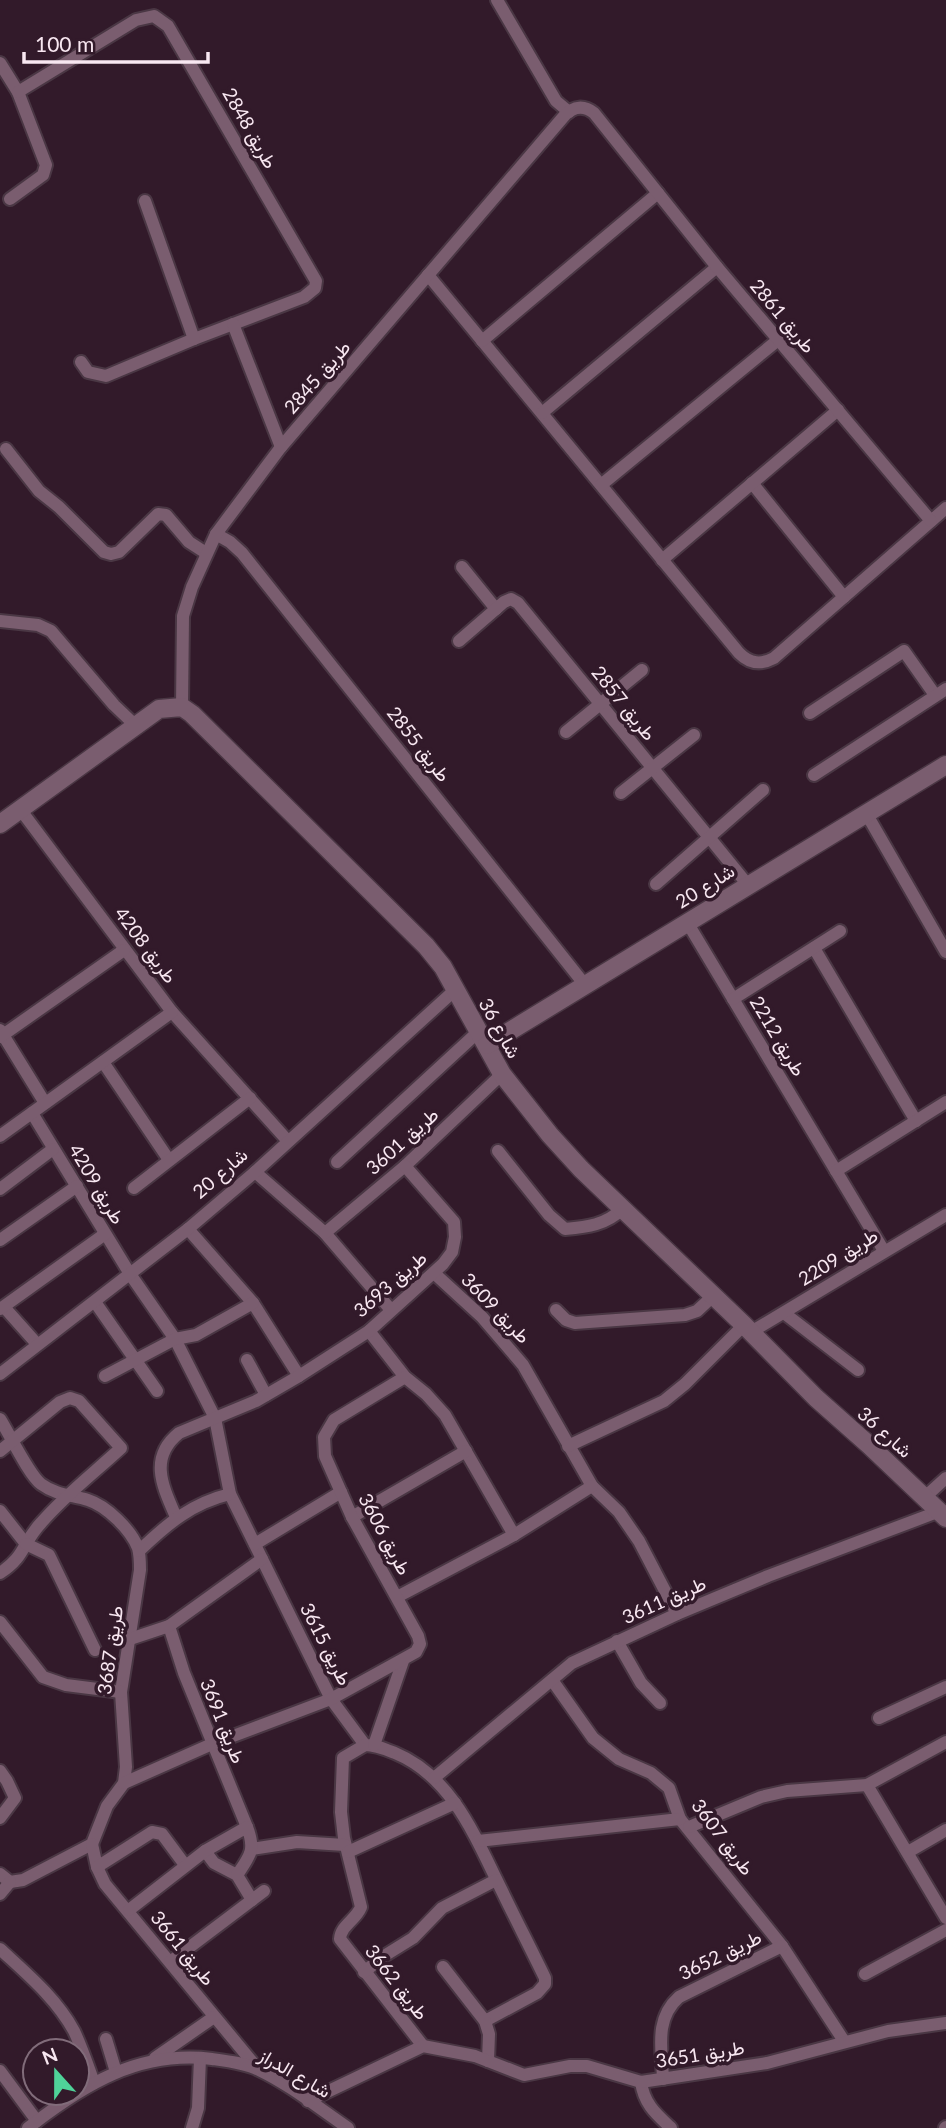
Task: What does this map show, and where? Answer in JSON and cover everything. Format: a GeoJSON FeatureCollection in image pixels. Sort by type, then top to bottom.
{"type":"FeatureCollection","features":[{"type":"Feature","properties":{"kind":"street"},"geometry":{"type":"LineString","coordinates":[[498,0],[556,101],[569,112]]}},
{"type":"Feature","properties":{"kind":"street","name":"طريق 2848"},"geometry":{"type":"LineString","coordinates":[[18,92],[136,20],[154,16],[168,26],[316,281],[315,288],[304,297],[106,376],[88,372],[81,362]]}},
{"type":"Feature","properties":{"kind":"street"},"geometry":{"type":"LineString","coordinates":[[0,63],[18,92],[44,155],[46,170],[9,200]]}},
{"type":"Feature","properties":{"kind":"street","name":"طريق 2861"},"geometry":{"type":"LineString","coordinates":[[569,112],[582,107],[597,117],[778,340],[931,521]]}},
{"type":"Feature","properties":{"kind":"street","name":"طريق 2845"},"geometry":{"type":"LineString","coordinates":[[181,707],[183,616],[192,587],[216,534],[281,447],[569,112]]}},
{"type":"Feature","properties":{"kind":"street"},"geometry":{"type":"LineString","coordinates":[[482,341],[658,193]]}},
{"type":"Feature","properties":{"kind":"street"},"geometry":{"type":"LineString","coordinates":[[145,201],[194,339]]}},
{"type":"Feature","properties":{"kind":"street"},"geometry":{"type":"LineString","coordinates":[[542,413],[718,267]]}},
{"type":"Feature","properties":{"kind":"street"},"geometry":{"type":"LineString","coordinates":[[428,275],[739,653],[749,661],[762,663],[774,658],[946,508]]}},
{"type":"Feature","properties":{"kind":"street"},"geometry":{"type":"LineString","coordinates":[[233,324],[281,447]]}},
{"type":"Feature","properties":{"kind":"street"},"geometry":{"type":"LineString","coordinates":[[601,485],[778,340]]}},
{"type":"Feature","properties":{"kind":"street"},"geometry":{"type":"LineString","coordinates":[[662,559],[838,410]]}},
{"type":"Feature","properties":{"kind":"street"},"geometry":{"type":"LineString","coordinates":[[6,449],[39,491],[104,552],[119,552],[158,514],[166,515],[189,542],[206,553]]}},
{"type":"Feature","properties":{"kind":"street"},"geometry":{"type":"LineString","coordinates":[[752,483],[844,597]]}},
{"type":"Feature","properties":{"kind":"street","name":"طريق 2855"},"geometry":{"type":"LineString","coordinates":[[216,534],[242,552],[585,985]]}},
{"type":"Feature","properties":{"kind":"street"},"geometry":{"type":"LineString","coordinates":[[459,641],[496,609],[462,567]]}},
{"type":"Feature","properties":{"kind":"street","name":"طريق 2857"},"geometry":{"type":"LineString","coordinates":[[496,609],[511,599],[518,603],[748,885]]}},
{"type":"Feature","properties":{"kind":"street"},"geometry":{"type":"LineString","coordinates":[[0,621],[38,625],[51,631],[114,705],[136,726]]}},
{"type":"Feature","properties":{"kind":"street"},"geometry":{"type":"LineString","coordinates":[[810,713],[904,651],[941,692],[814,775]]}},
{"type":"Feature","properties":{"kind":"street"},"geometry":{"type":"LineString","coordinates":[[566,732],[642,670]]}},
{"type":"Feature","properties":{"kind":"street"},"geometry":{"type":"LineString","coordinates":[[0,824],[159,709],[181,707]]}},
{"type":"Feature","properties":{"kind":"street","name":"شارع 36"},"geometry":{"type":"LineString","coordinates":[[181,707],[214,733],[426,946],[443,967],[502,1074],[550,1135],[816,1398],[943,1515]]}},
{"type":"Feature","properties":{"kind":"street"},"geometry":{"type":"LineString","coordinates":[[621,793],[694,735]]}},
{"type":"Feature","properties":{"kind":"street","name":"شارع 20"},"geometry":{"type":"LineString","coordinates":[[482,1039],[585,985],[946,765]]}},
{"type":"Feature","properties":{"kind":"street"},"geometry":{"type":"LineString","coordinates":[[656,884],[763,790]]}},
{"type":"Feature","properties":{"kind":"street","name":"طريق 4208"},"geometry":{"type":"LineString","coordinates":[[20,809],[172,1012],[287,1140]]}},
{"type":"Feature","properties":{"kind":"street"},"geometry":{"type":"LineString","coordinates":[[866,813],[946,952]]}},
{"type":"Feature","properties":{"kind":"street","name":"طريق 2212"},"geometry":{"type":"LineString","coordinates":[[687,922],[884,1251]]}},
{"type":"Feature","properties":{"kind":"street"},"geometry":{"type":"LineString","coordinates":[[733,999],[840,931]]}},
{"type":"Feature","properties":{"kind":"street"},"geometry":{"type":"LineString","coordinates":[[814,948],[916,1121]]}},
{"type":"Feature","properties":{"kind":"street"},"geometry":{"type":"LineString","coordinates":[[46,1103],[1,1034],[124,950]]}},
{"type":"Feature","properties":{"kind":"street","name":"شارع 20"},"geometry":{"type":"LineString","coordinates":[[0,1374],[188,1229],[255,1172],[287,1140],[455,990]]}},
{"type":"Feature","properties":{"kind":"street"},"geometry":{"type":"LineString","coordinates":[[0,1136],[172,1012]]}},
{"type":"Feature","properties":{"kind":"street"},"geometry":{"type":"LineString","coordinates":[[337,1163],[482,1039]]}},
{"type":"Feature","properties":{"kind":"street"},"geometry":{"type":"LineString","coordinates":[[103,1062],[169,1160]]}},
{"type":"Feature","properties":{"kind":"street","name":"طريق 3601"},"geometry":{"type":"LineString","coordinates":[[325,1233],[405,1166],[502,1074]]}},
{"type":"Feature","properties":{"kind":"street"},"geometry":{"type":"LineString","coordinates":[[134,1188],[250,1098]]}},
{"type":"Feature","properties":{"kind":"street"},"geometry":{"type":"LineString","coordinates":[[836,1171],[946,1102]]}},
{"type":"Feature","properties":{"kind":"street","name":"طريق 4209"},"geometry":{"type":"LineString","coordinates":[[33,1113],[130,1275]]}},
{"type":"Feature","properties":{"kind":"street"},"geometry":{"type":"LineString","coordinates":[[0,1189],[53,1149]]}},
{"type":"Feature","properties":{"kind":"street"},"geometry":{"type":"LineString","coordinates":[[498,1151],[549,1215],[565,1229],[613,1219],[622,1209]]}},
{"type":"Feature","properties":{"kind":"street","name":"طريق 3693"},"geometry":{"type":"LineString","coordinates":[[215,1418],[299,1376],[369,1331],[434,1273],[452,1252],[454,1222],[405,1166]]}},
{"type":"Feature","properties":{"kind":"street"},"geometry":{"type":"LineString","coordinates":[[255,1172],[325,1233],[391,1310]]}},
{"type":"Feature","properties":{"kind":"street"},"geometry":{"type":"LineString","coordinates":[[0,1240],[78,1186]]}},
{"type":"Feature","properties":{"kind":"street","name":"طريق 2209"},"geometry":{"type":"LineString","coordinates":[[748,1329],[784,1313],[946,1215]]}},
{"type":"Feature","properties":{"kind":"street"},"geometry":{"type":"LineString","coordinates":[[188,1229],[253,1303],[299,1376]]}},
{"type":"Feature","properties":{"kind":"street"},"geometry":{"type":"LineString","coordinates":[[37,1344],[2,1308],[105,1234]]}},
{"type":"Feature","properties":{"kind":"street","name":"طريق 3609"},"geometry":{"type":"LineString","coordinates":[[434,1273],[503,1340],[523,1365],[592,1486],[619,1512],[639,1541],[677,1614]]}},
{"type":"Feature","properties":{"kind":"street","name":"طريق 3615"},"geometry":{"type":"LineString","coordinates":[[130,1275],[175,1339],[215,1418],[230,1494],[331,1699],[369,1745],[403,1757],[434,1778],[455,1803],[478,1841],[545,1978],[545,1984],[537,1993],[485,2021]]}},
{"type":"Feature","properties":{"kind":"street"},"geometry":{"type":"LineString","coordinates":[[556,1310],[562,1317],[575,1322],[685,1315],[697,1311],[713,1296]]}},
{"type":"Feature","properties":{"kind":"street"},"geometry":{"type":"LineString","coordinates":[[95,1302],[157,1391]]}},
{"type":"Feature","properties":{"kind":"street"},"geometry":{"type":"LineString","coordinates":[[105,1376],[175,1339],[196,1335],[253,1303]]}},
{"type":"Feature","properties":{"kind":"street"},"geometry":{"type":"LineString","coordinates":[[784,1313],[858,1370]]}},
{"type":"Feature","properties":{"kind":"street"},"geometry":{"type":"LineString","coordinates":[[568,1446],[664,1401],[748,1329]]}},
{"type":"Feature","properties":{"kind":"street"},"geometry":{"type":"LineString","coordinates":[[369,1331],[405,1377],[439,1407],[514,1535]]}},
{"type":"Feature","properties":{"kind":"street"},"geometry":{"type":"LineString","coordinates":[[247,1360],[265,1395]]}},
{"type":"Feature","properties":{"kind":"street","name":"طريق 3606"},"geometry":{"type":"LineString","coordinates":[[403,1661],[416,1652],[419,1640],[352,1517],[323,1450],[326,1430],[340,1416],[405,1377]]}},
{"type":"Feature","properties":{"kind":"street"},"geometry":{"type":"LineString","coordinates":[[0,1451],[60,1402],[70,1398],[79,1401],[121,1448],[65,1496],[35,1529],[14,1564],[0,1573]]}},
{"type":"Feature","properties":{"kind":"street"},"geometry":{"type":"LineString","coordinates":[[176,1517],[160,1473],[162,1455],[169,1441],[179,1433],[215,1418]]}},
{"type":"Feature","properties":{"kind":"street"},"geometry":{"type":"LineString","coordinates":[[0,1419],[39,1483],[65,1496],[87,1499],[101,1506],[133,1538],[139,1551],[176,1517],[202,1503],[230,1494]]}},
{"type":"Feature","properties":{"kind":"street"},"geometry":{"type":"LineString","coordinates":[[352,1517],[466,1451]]}},
{"type":"Feature","properties":{"kind":"street"},"geometry":{"type":"LineString","coordinates":[[925,1497],[946,1478]]}},
{"type":"Feature","properties":{"kind":"street"},"geometry":{"type":"LineString","coordinates":[[397,1597],[514,1535],[592,1486]]}},
{"type":"Feature","properties":{"kind":"street"},"geometry":{"type":"LineString","coordinates":[[255,1544],[341,1492]]}},
{"type":"Feature","properties":{"kind":"street"},"geometry":{"type":"LineString","coordinates":[[0,1511],[26,1544],[49,1555],[95,1650]]}},
{"type":"Feature","properties":{"kind":"street","name":"طريق 3611"},"geometry":{"type":"LineString","coordinates":[[434,1778],[572,1663],[677,1614],[768,1576],[943,1515]]}},
{"type":"Feature","properties":{"kind":"street","name":"طريق 3687"},"geometry":{"type":"LineString","coordinates":[[124,1783],[126,1767],[121,1692],[139,1586],[139,1551]]}},
{"type":"Feature","properties":{"kind":"street"},"geometry":{"type":"LineString","coordinates":[[130,1639],[169,1626],[262,1559]]}},
{"type":"Feature","properties":{"kind":"street"},"geometry":{"type":"LineString","coordinates":[[0,1622],[43,1677],[65,1685],[121,1692]]}},
{"type":"Feature","properties":{"kind":"street","name":"طريق 3691"},"geometry":{"type":"LineString","coordinates":[[169,1626],[184,1673],[252,1840],[252,1849]]}},
{"type":"Feature","properties":{"kind":"street"},"geometry":{"type":"LineString","coordinates":[[617,1642],[641,1683],[660,1703]]}},
{"type":"Feature","properties":{"kind":"street"},"geometry":{"type":"LineString","coordinates":[[0,1894],[5,1878],[23,1880],[92,1844],[107,1806],[124,1783],[212,1744],[331,1699],[403,1661]]}},
{"type":"Feature","properties":{"kind":"street"},"geometry":{"type":"LineString","coordinates":[[346,1848],[341,1812],[343,1758],[369,1745],[403,1661]]}},
{"type":"Feature","properties":{"kind":"street","name":"طريق 3607"},"geometry":{"type":"LineString","coordinates":[[552,1680],[593,1738],[619,1759],[661,1779],[669,1788],[685,1823],[782,1946],[844,2041]]}},
{"type":"Feature","properties":{"kind":"street"},"geometry":{"type":"LineString","coordinates":[[879,1718],[946,1686]]}},
{"type":"Feature","properties":{"kind":"street"},"geometry":{"type":"LineString","coordinates":[[478,1841],[685,1823],[787,1791],[867,1785],[944,1748]]}},
{"type":"Feature","properties":{"kind":"street"},"geometry":{"type":"LineString","coordinates":[[0,1771],[8,1781],[15,1798],[0,1818]]}},
{"type":"Feature","properties":{"kind":"street"},"geometry":{"type":"LineString","coordinates":[[867,1785],[946,1919]]}},
{"type":"Feature","properties":{"kind":"street"},"geometry":{"type":"LineString","coordinates":[[237,1875],[252,1849],[298,1842],[346,1848],[455,1803]]}},
{"type":"Feature","properties":{"kind":"street"},"geometry":{"type":"LineString","coordinates":[[129,1910],[185,1865],[247,1827]]}},
{"type":"Feature","properties":{"kind":"street"},"geometry":{"type":"LineString","coordinates":[[908,1852],[946,1830]]}},
{"type":"Feature","properties":{"kind":"street"},"geometry":{"type":"LineString","coordinates":[[97,1867],[152,1832],[162,1834],[185,1865]]}},
{"type":"Feature","properties":{"kind":"street","name":"طريق 3661"},"geometry":{"type":"LineString","coordinates":[[92,1844],[97,1867],[105,1884],[258,2069]]}},
{"type":"Feature","properties":{"kind":"street","name":"طريق 3662"},"geometry":{"type":"LineString","coordinates":[[346,1848],[361,1907],[340,1934],[342,1944],[423,2046]]}},
{"type":"Feature","properties":{"kind":"street"},"geometry":{"type":"LineString","coordinates":[[205,1852],[214,1863],[237,1875],[252,1900]]}},
{"type":"Feature","properties":{"kind":"street"},"geometry":{"type":"LineString","coordinates":[[364,1972],[413,1938],[442,1908],[496,1880]]}},
{"type":"Feature","properties":{"kind":"street"},"geometry":{"type":"LineString","coordinates":[[170,1962],[264,1891]]}},
{"type":"Feature","properties":{"kind":"street"},"geometry":{"type":"LineString","coordinates":[[865,1974],[946,1930]]}},
{"type":"Feature","properties":{"kind":"street","name":"طريق 3652"},"geometry":{"type":"LineString","coordinates":[[663,2079],[662,2024],[672,2003],[679,1997],[782,1946]]}},
{"type":"Feature","properties":{"kind":"street"},"geometry":{"type":"LineString","coordinates":[[0,1949],[29,1975],[60,2009],[79,2042],[94,2083]]}},
{"type":"Feature","properties":{"kind":"street"},"geometry":{"type":"LineString","coordinates":[[443,1967],[485,2021],[489,2034],[488,2061]]}},
{"type":"Feature","properties":{"kind":"street"},"geometry":{"type":"LineString","coordinates":[[152,2061],[214,2017]]}},
{"type":"Feature","properties":{"kind":"street","name":"طريق 3651"},"geometry":{"type":"LineString","coordinates":[[423,2046],[475,2056],[524,2076],[570,2066],[587,2066],[641,2082],[767,2063],[888,2031],[946,2023]]}},
{"type":"Feature","properties":{"kind":"street"},"geometry":{"type":"LineString","coordinates":[[106,2039],[116,2071]]}},
{"type":"Feature","properties":{"kind":"street"},"geometry":{"type":"LineString","coordinates":[[308,2101],[423,2046]]}},
{"type":"Feature","properties":{"kind":"street","name":"شارع الدراز"},"geometry":{"type":"LineString","coordinates":[[31,2126],[116,2071],[179,2057],[229,2062],[258,2069],[348,2128]]}},
{"type":"Feature","properties":{"kind":"street"},"geometry":{"type":"LineString","coordinates":[[191,2128],[198,2108],[200,2058]]}},
{"type":"Feature","properties":{"kind":"street"},"geometry":{"type":"LineString","coordinates":[[0,2071],[31,2126]]}},
{"type":"Feature","properties":{"kind":"street"},"geometry":{"type":"LineString","coordinates":[[641,2082],[645,2100],[650,2108],[671,2128]]}}]}
